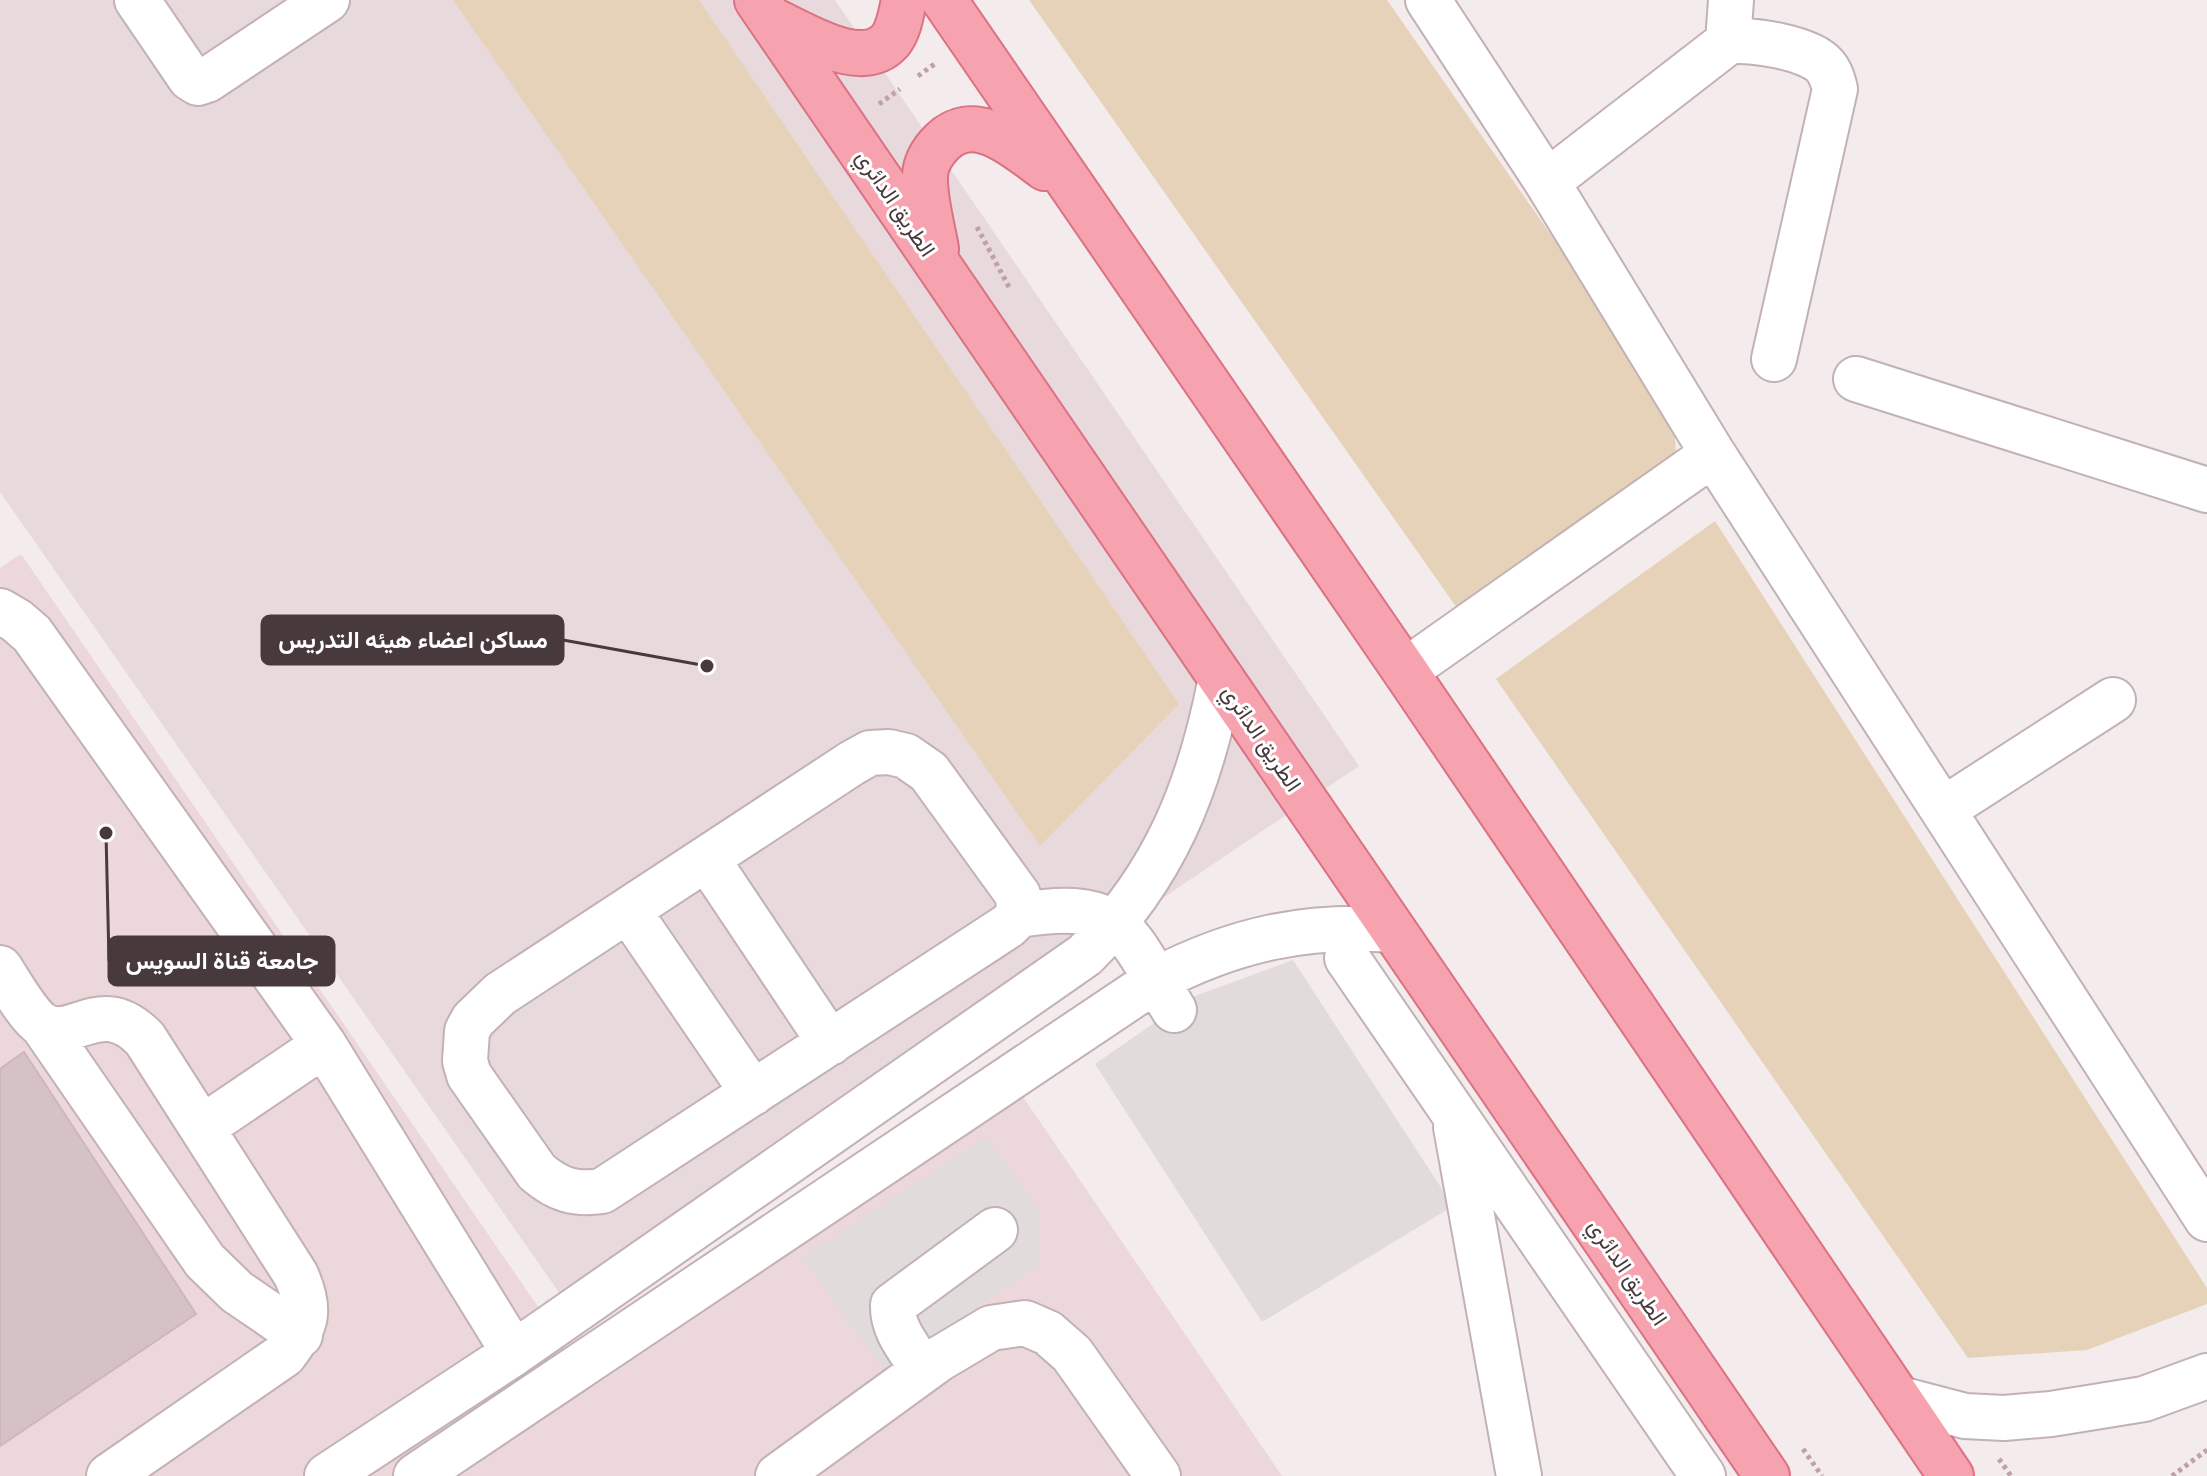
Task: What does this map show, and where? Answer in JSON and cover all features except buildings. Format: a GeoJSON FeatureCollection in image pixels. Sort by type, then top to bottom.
{"type":"FeatureCollection","features":[{"type":"Feature","properties":{"kind":"main road"},"geometry":{"type":"LineString","coordinates":[[764,10],[846,53],[863,55],[879,50],[891,39],[899,24],[904,0]]}},
{"type":"Feature","properties":{"kind":"main road"},"geometry":{"type":"LineString","coordinates":[[944,0],[1405,671],[1951,1476]]}},
{"type":"Feature","properties":{"kind":"main road","name":"الطريق الدائري"},"geometry":{"type":"LineString","coordinates":[[764,10],[1767,1476]]}},
{"type":"Feature","properties":{"kind":"main road"},"geometry":{"type":"LineString","coordinates":[[938,264],[925,172],[931,154],[944,139],[961,131],[980,129],[998,135],[1070,186]]}},
{"type":"Feature","properties":{"kind":"street"},"geometry":{"type":"LineString","coordinates":[[137,0],[190,78],[198,83],[327,0]]}},
{"type":"Feature","properties":{"kind":"street"},"geometry":{"type":"LineString","coordinates":[[1428,0],[1547,182],[1713,454],[2207,1219]]}},
{"type":"Feature","properties":{"kind":"street"},"geometry":{"type":"LineString","coordinates":[[1547,182],[1730,21],[1752,41],[1807,53],[1826,67],[1835,89],[1774,359]]}},
{"type":"Feature","properties":{"kind":"street"},"geometry":{"type":"LineString","coordinates":[[1856,379],[2207,490]]}},
{"type":"Feature","properties":{"kind":"street"},"geometry":{"type":"LineString","coordinates":[[1405,671],[1713,454]]}},
{"type":"Feature","properties":{"kind":"street"},"geometry":{"type":"LineString","coordinates":[[0,611],[32,634],[324,1045],[514,1353]]}},
{"type":"Feature","properties":{"kind":"street"},"geometry":{"type":"LineString","coordinates":[[327,1476],[514,1353],[1085,955],[1116,925],[1147,880],[1174,832],[1210,732],[1221,678]]}},
{"type":"Feature","properties":{"kind":"street"},"geometry":{"type":"LineString","coordinates":[[1944,809],[2113,700]]}},
{"type":"Feature","properties":{"kind":"street"},"geometry":{"type":"LineString","coordinates":[[1019,915],[1018,895],[929,772],[906,756],[889,752],[870,753],[500,994],[481,1010],[467,1031],[465,1061],[469,1075],[537,1172],[551,1184],[568,1192],[585,1194],[602,1191],[1008,926],[1019,915],[1079,909],[1116,925],[1140,950],[1157,1000]]}},
{"type":"Feature","properties":{"kind":"street"},"geometry":{"type":"LineString","coordinates":[[707,859],[830,1043]]}},
{"type":"Feature","properties":{"kind":"street"},"geometry":{"type":"LineString","coordinates":[[628,910],[753,1093]]}},
{"type":"Feature","properties":{"kind":"street"},"geometry":{"type":"LineString","coordinates":[[416,1476],[1157,1000],[1192,961],[1271,936],[1353,927],[1393,930]]}},
{"type":"Feature","properties":{"kind":"street"},"geometry":{"type":"LineString","coordinates":[[1347,958],[1703,1476]]}},
{"type":"Feature","properties":{"kind":"street"},"geometry":{"type":"LineString","coordinates":[[1429,979],[1519,1476]]}},
{"type":"Feature","properties":{"kind":"street"},"geometry":{"type":"LineString","coordinates":[[14,1001],[65,1028],[98,1018],[116,1018],[132,1026],[145,1039],[296,1275],[305,1296],[306,1318],[300,1335],[284,1355],[129,1471]]}},
{"type":"Feature","properties":{"kind":"street"},"geometry":{"type":"LineString","coordinates":[[14,1001],[205,1261],[237,1292],[300,1335]]}},
{"type":"Feature","properties":{"kind":"street"},"geometry":{"type":"LineString","coordinates":[[203,1127],[324,1045]]}},
{"type":"Feature","properties":{"kind":"street"},"geometry":{"type":"LineString","coordinates":[[923,1370],[896,1326],[893,1305],[995,1230]]}},
{"type":"Feature","properties":{"kind":"street"},"geometry":{"type":"LineString","coordinates":[[778,1476],[923,1370],[991,1328],[1025,1323],[1048,1333],[1072,1354],[1158,1476]]}},
{"type":"Feature","properties":{"kind":"street"},"geometry":{"type":"LineString","coordinates":[[1900,1399],[1965,1416],[2004,1418],[2144,1399],[2207,1376]]}},
{"type":"Feature","properties":{"kind":"path"},"geometry":{"type":"LineString","coordinates":[[975,224],[1011,292]]}},
{"type":"Feature","properties":{"kind":"path"},"geometry":{"type":"LineString","coordinates":[[1797,1439],[1822,1476]]}},
{"type":"Feature","properties":{"kind":"path"},"geometry":{"type":"LineString","coordinates":[[2172,1476],[2207,1450]]}},
{"type":"Feature","properties":{"kind":"shaded area"},"geometry":{"type":"Polygon","coordinates":[[[0,0],[835,0],[1359,766],[565,1301],[0,492],[0,0]]]}},
{"type":"Feature","properties":{"kind":"shaded area"},"geometry":{"type":"Polygon","coordinates":[[[453,0],[699,0],[1179,704],[1040,846],[453,0]]]}},
{"type":"Feature","properties":{"kind":"shaded area"},"geometry":{"type":"Polygon","coordinates":[[[1029,0],[1387,0],[1673,410],[1676,454],[1457,608],[1029,0]]]}},
{"type":"Feature","properties":{"kind":"shaded area"},"geometry":{"type":"Polygon","coordinates":[[[1715,521],[2207,1288],[2207,1304],[2087,1350],[1968,1358],[1496,679],[1715,521]]]}},
{"type":"Feature","properties":{"kind":"shaded area"},"geometry":{"type":"Polygon","coordinates":[[[21,554],[593,1387],[1023,1097],[1282,1476],[0,1476],[0,568],[21,554]]]}},
{"type":"Feature","properties":{"kind":"shaded area"},"geometry":{"type":"Polygon","coordinates":[[[1293,960],[1453,1206],[1262,1322],[1095,1064],[1192,997],[1293,960]]]}},
{"type":"Feature","properties":{"kind":"shaded area"},"geometry":{"type":"Polygon","coordinates":[[[987,1137],[1040,1212],[1040,1264],[884,1370],[802,1257],[987,1137]]]}},
{"type":"Feature","properties":{"kind":"place","name":"مساكن اعضاء هيئه التدريس"},"geometry":{"type":"Point","coordinates":[707,666]}},
{"type":"Feature","properties":{"kind":"place","name":"جامعة قناة السويس"},"geometry":{"type":"Point","coordinates":[106,833]}}]}
